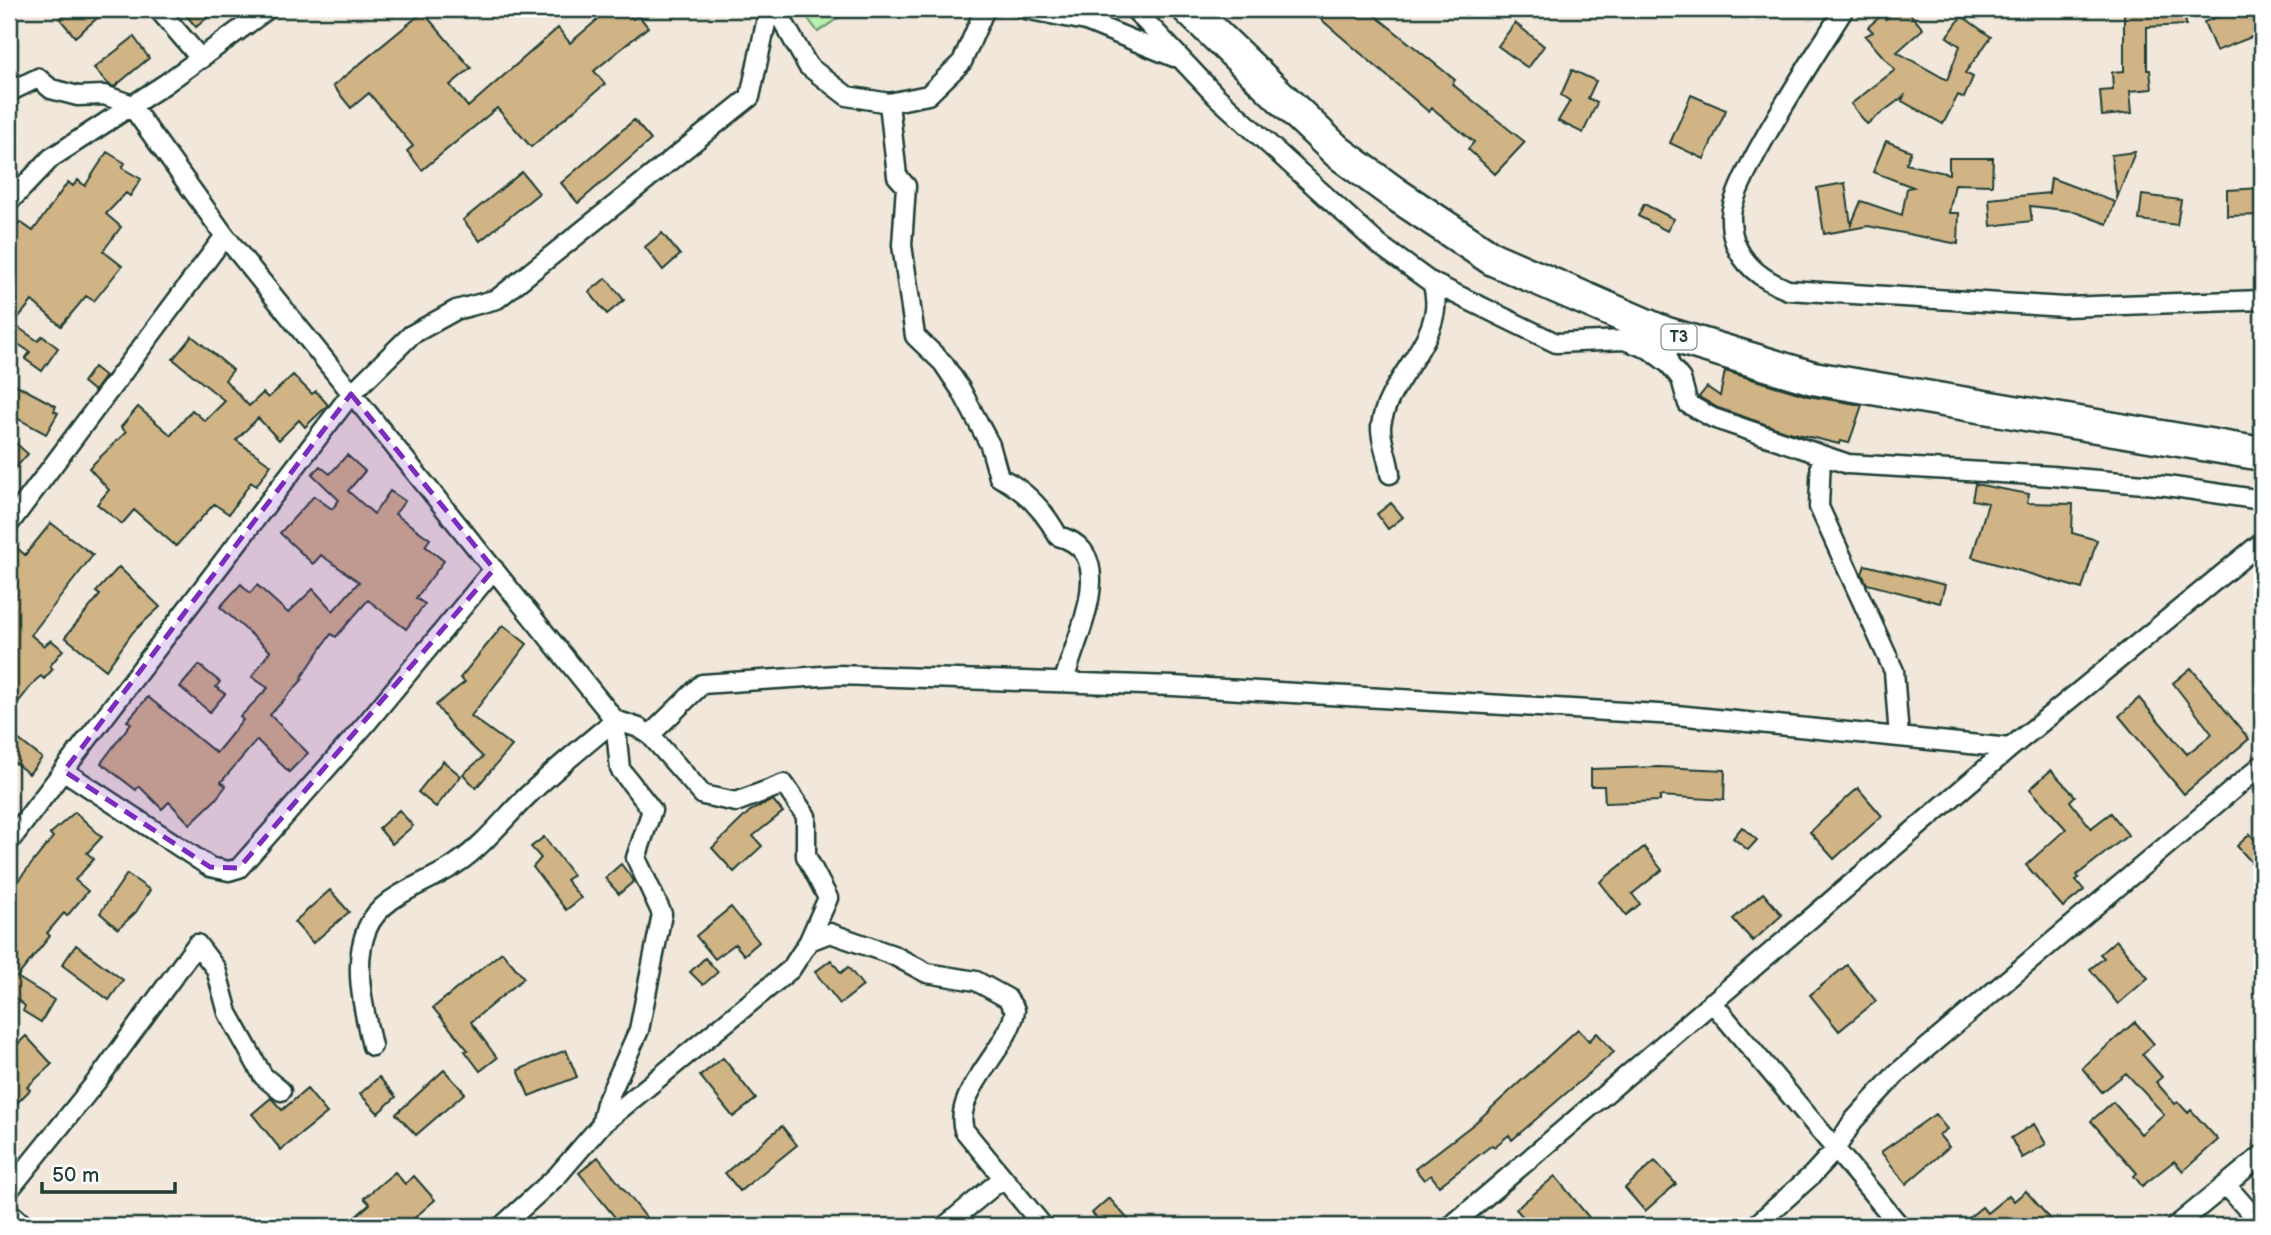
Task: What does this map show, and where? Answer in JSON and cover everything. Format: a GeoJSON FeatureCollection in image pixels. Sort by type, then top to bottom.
{"type":"FeatureCollection","features":[{"type":"Feature","properties":{"kind":"highway","name":"T3"},"geometry":{"type":"LineString","coordinates":[[1189,9],[1338,152],[1394,193],[1493,259],[1664,333],[1813,378],[2262,454]]}},
{"type":"Feature","properties":{"kind":"street"},"geometry":{"type":"LineString","coordinates":[[159,9],[201,59]]}},
{"type":"Feature","properties":{"kind":"street"},"geometry":{"type":"LineString","coordinates":[[9,202],[51,158],[201,59],[268,9]]}},
{"type":"Feature","properties":{"kind":"street"},"geometry":{"type":"LineString","coordinates":[[9,842],[351,394],[411,335],[456,310],[497,299],[750,97],[769,9]]}},
{"type":"Feature","properties":{"kind":"street"},"geometry":{"type":"LineString","coordinates":[[776,9],[808,66],[847,96],[889,103],[928,95],[962,62],[985,9]]}},
{"type":"Feature","properties":{"kind":"street"},"geometry":{"type":"LineString","coordinates":[[1025,9],[1086,22],[1181,60]]}},
{"type":"Feature","properties":{"kind":"street"},"geometry":{"type":"LineString","coordinates":[[1134,9],[1181,60],[1378,244],[1432,282],[1556,343],[1624,340],[1649,349],[1681,379],[1688,404],[1713,418],[1848,464],[2052,476],[2167,486],[2262,500]]}},
{"type":"Feature","properties":{"kind":"street"},"geometry":{"type":"LineString","coordinates":[[1836,12],[1756,156],[1731,214],[1734,241],[1746,264],[1764,281],[1788,290],[2065,307],[2200,305],[2262,300]]}},
{"type":"Feature","properties":{"kind":"street"},"geometry":{"type":"LineString","coordinates":[[9,92],[38,78],[51,89],[78,96],[104,94],[130,104],[225,236],[615,720],[639,728],[650,735],[703,795],[736,802],[784,784],[806,816],[806,856],[828,898],[810,941],[791,969],[601,1125],[557,1176],[502,1226]]}},
{"type":"Feature","properties":{"kind":"street"},"geometry":{"type":"LineString","coordinates":[[889,103],[897,176],[906,186],[902,245],[915,336],[943,363],[961,390],[981,424],[999,477],[1021,490],[1039,507],[1058,536],[1068,538],[1081,550],[1093,579],[1080,641],[1068,662],[1064,682]]}},
{"type":"Feature","properties":{"kind":"street"},"geometry":{"type":"LineString","coordinates":[[9,524],[225,236]]}},
{"type":"Feature","properties":{"kind":"street"},"geometry":{"type":"LineString","coordinates":[[1390,474],[1381,427],[1396,385],[1410,367],[1430,326],[1435,305],[1432,282]]}},
{"type":"Feature","properties":{"kind":"street"},"geometry":{"type":"LineString","coordinates":[[1664,333],[1668,365]]}},
{"type":"Feature","properties":{"kind":"street"},"geometry":{"type":"LineString","coordinates":[[1821,455],[1819,507],[1894,671],[1899,737]]}},
{"type":"Feature","properties":{"kind":"street"},"geometry":{"type":"LineString","coordinates":[[1451,1226],[2010,748],[2262,542]]}},
{"type":"Feature","properties":{"kind":"street"},"geometry":{"type":"LineString","coordinates":[[64,771],[210,867],[229,872],[239,868],[365,725],[494,569]]}},
{"type":"Feature","properties":{"kind":"street"},"geometry":{"type":"LineString","coordinates":[[650,735],[702,684],[837,675],[1064,682],[1676,715],[2010,748]]}},
{"type":"Feature","properties":{"kind":"street"},"geometry":{"type":"LineString","coordinates":[[372,1046],[362,996],[362,961],[366,930],[375,915],[389,902],[469,855],[525,798],[615,720]]}},
{"type":"Feature","properties":{"kind":"street"},"geometry":{"type":"LineString","coordinates":[[601,1125],[606,1103],[639,1030],[662,914],[636,858],[652,810],[620,769],[615,720]]}},
{"type":"Feature","properties":{"kind":"street"},"geometry":{"type":"LineString","coordinates":[[1755,1226],[1836,1150],[1853,1121],[1896,1074],[2262,765]]}},
{"type":"Feature","properties":{"kind":"street"},"geometry":{"type":"LineString","coordinates":[[810,941],[830,933],[892,955],[927,973],[976,981],[1007,998],[1015,1010],[1013,1026],[976,1083],[961,1120],[964,1130],[1043,1226]]}},
{"type":"Feature","properties":{"kind":"street"},"geometry":{"type":"LineString","coordinates":[[9,1190],[100,1077],[197,944],[216,969],[228,1013],[263,1076],[281,1091]]}},
{"type":"Feature","properties":{"kind":"street"},"geometry":{"type":"LineString","coordinates":[[1712,1002],[1900,1226]]}},
{"type":"Feature","properties":{"kind":"street"},"geometry":{"type":"LineString","coordinates":[[2176,1226],[2262,1155]]}},
{"type":"Feature","properties":{"kind":"street"},"geometry":{"type":"LineString","coordinates":[[945,1226],[1002,1179]]}},
{"type":"Feature","properties":{"kind":"street"},"geometry":{"type":"LineString","coordinates":[[2227,1186],[2262,1226]]}},
{"type":"Feature","properties":{"kind":"street"},"geometry":{"type":"LineString","coordinates":[[9,1212],[25,1226]]}},
{"type":"Feature","properties":{"kind":"highlighted area"},"geometry":{"type":"Polygon","coordinates":[[[351,394],[494,569],[239,868],[210,867],[64,771],[351,394]]]}},
{"type":"Feature","properties":{"kind":"green space"},"geometry":{"type":"Polygon","coordinates":[[[801,9],[851,9],[818,32],[801,9]]]}},
{"type":"Feature","properties":{"kind":"building"},"geometry":{"type":"Polygon","coordinates":[[[59,9],[108,9],[75,37],[60,19],[64,15],[59,9]]]}},
{"type":"Feature","properties":{"kind":"building"},"geometry":{"type":"Polygon","coordinates":[[[181,9],[218,9],[196,27],[181,9]]]}},
{"type":"Feature","properties":{"kind":"building"},"geometry":{"type":"Polygon","coordinates":[[[610,9],[624,9],[633,19],[638,15],[648,27],[594,71],[605,84],[531,147],[497,108],[422,170],[407,151],[413,146],[369,93],[351,108],[333,86],[423,12],[471,68],[450,85],[468,107],[558,28],[570,43],[610,9]]]}},
{"type":"Feature","properties":{"kind":"building"},"geometry":{"type":"Polygon","coordinates":[[[1309,9],[1367,9],[1455,80],[1452,84],[1525,142],[1495,174],[1468,149],[1474,142],[1432,108],[1429,112],[1309,9]]]}},
{"type":"Feature","properties":{"kind":"building"},"geometry":{"type":"Polygon","coordinates":[[[1898,9],[1906,9],[1923,29],[1897,52],[1947,80],[1960,46],[1947,37],[1962,16],[1991,37],[1965,73],[1973,77],[1964,98],[1958,95],[1943,124],[1902,101],[1904,96],[1867,124],[1851,104],[1895,70],[1865,36],[1873,32],[1868,27],[1883,14],[1886,19],[1898,9]]]}},
{"type":"Feature","properties":{"kind":"building"},"geometry":{"type":"Polygon","coordinates":[[[2124,9],[2185,9],[2186,25],[2147,27],[2147,70],[2150,70],[2152,89],[2130,91],[2132,113],[2102,116],[2100,91],[2113,90],[2112,72],[2124,71],[2124,9]]]}},
{"type":"Feature","properties":{"kind":"building"},"geometry":{"type":"Polygon","coordinates":[[[2237,9],[2252,9],[2262,33],[2216,51],[2204,22],[2237,9]]]}},
{"type":"Feature","properties":{"kind":"building"},"geometry":{"type":"Polygon","coordinates":[[[1515,23],[1544,46],[1528,68],[1498,46],[1515,23]]]}},
{"type":"Feature","properties":{"kind":"building"},"geometry":{"type":"Polygon","coordinates":[[[134,37],[149,58],[114,87],[94,68],[134,37]]]}},
{"type":"Feature","properties":{"kind":"building"},"geometry":{"type":"Polygon","coordinates":[[[1572,70],[1596,81],[1588,98],[1597,103],[1583,133],[1558,121],[1570,101],[1561,95],[1572,70]]]}},
{"type":"Feature","properties":{"kind":"building"},"geometry":{"type":"Polygon","coordinates":[[[1691,95],[1726,110],[1704,159],[1670,143],[1691,95]]]}},
{"type":"Feature","properties":{"kind":"building"},"geometry":{"type":"Polygon","coordinates":[[[634,120],[651,140],[578,203],[561,183],[634,120]]]}},
{"type":"Feature","properties":{"kind":"building"},"geometry":{"type":"Polygon","coordinates":[[[1886,141],[1911,151],[1906,164],[1949,174],[1949,158],[1993,158],[1992,185],[1955,184],[1949,213],[1959,213],[1958,244],[1868,226],[1824,234],[1817,188],[1845,183],[1851,225],[1861,201],[1902,215],[1907,188],[1913,187],[1873,172],[1886,141]]]}},
{"type":"Feature","properties":{"kind":"building"},"geometry":{"type":"Polygon","coordinates":[[[107,152],[125,163],[122,168],[141,179],[130,196],[126,193],[106,214],[121,227],[103,251],[122,266],[94,301],[86,296],[61,326],[32,301],[13,324],[38,341],[42,336],[58,348],[42,371],[25,359],[30,352],[9,338],[9,255],[17,244],[9,237],[20,222],[33,231],[68,182],[73,186],[78,180],[85,186],[107,152]]]}},
{"type":"Feature","properties":{"kind":"building"},"geometry":{"type":"Polygon","coordinates":[[[2135,152],[2117,198],[2111,155],[2135,152]]]}},
{"type":"Feature","properties":{"kind":"building"},"geometry":{"type":"Polygon","coordinates":[[[522,172],[539,193],[480,241],[463,220],[522,172]]]}},
{"type":"Feature","properties":{"kind":"building"},"geometry":{"type":"Polygon","coordinates":[[[2051,178],[2115,202],[2107,224],[2072,211],[2030,206],[2032,221],[1991,226],[1989,199],[2049,193],[2051,178]]]}},
{"type":"Feature","properties":{"kind":"building"},"geometry":{"type":"Polygon","coordinates":[[[2262,188],[2262,215],[2227,216],[2227,190],[2262,188]]]}},
{"type":"Feature","properties":{"kind":"building"},"geometry":{"type":"Polygon","coordinates":[[[2142,195],[2181,200],[2177,225],[2139,220],[2142,195]]]}},
{"type":"Feature","properties":{"kind":"building"},"geometry":{"type":"Polygon","coordinates":[[[1644,204],[1674,219],[1667,231],[1638,216],[1644,204]]]}},
{"type":"Feature","properties":{"kind":"building"},"geometry":{"type":"Polygon","coordinates":[[[662,233],[680,255],[663,270],[645,247],[662,233]]]}},
{"type":"Feature","properties":{"kind":"building"},"geometry":{"type":"Polygon","coordinates":[[[606,278],[624,300],[607,314],[589,292],[606,278]]]}},
{"type":"Feature","properties":{"kind":"building"},"geometry":{"type":"Polygon","coordinates":[[[192,336],[233,370],[225,380],[249,406],[263,393],[268,398],[293,375],[312,394],[316,391],[328,405],[305,427],[299,420],[279,440],[258,418],[236,440],[271,465],[256,486],[251,482],[229,514],[214,504],[176,546],[134,510],[122,524],[97,504],[109,490],[89,468],[126,432],[121,427],[138,407],[171,435],[192,410],[205,421],[225,401],[173,359],[192,336]]]}},
{"type":"Feature","properties":{"kind":"building"},"geometry":{"type":"Polygon","coordinates":[[[94,367],[105,376],[94,391],[83,382],[94,367]]]}},
{"type":"Feature","properties":{"kind":"building"},"geometry":{"type":"Polygon","coordinates":[[[1725,371],[1808,396],[1862,405],[1849,443],[1840,441],[1839,444],[1785,431],[1718,408],[1699,397],[1707,387],[1720,396],[1725,371]]]}},
{"type":"Feature","properties":{"kind":"building"},"geometry":{"type":"Polygon","coordinates":[[[9,381],[56,406],[54,411],[58,413],[46,434],[9,414],[9,381]]]}},
{"type":"Feature","properties":{"kind":"building"},"geometry":{"type":"Polygon","coordinates":[[[9,437],[28,454],[9,475],[9,437]]]}},
{"type":"Feature","properties":{"kind":"building"},"geometry":{"type":"Polygon","coordinates":[[[347,455],[365,471],[348,491],[374,514],[390,491],[405,501],[395,514],[430,539],[425,546],[444,561],[416,598],[425,604],[406,629],[368,600],[336,637],[331,634],[301,678],[303,679],[270,715],[308,753],[289,772],[257,740],[221,782],[226,786],[215,800],[190,824],[169,802],[162,809],[139,786],[136,790],[101,763],[131,723],[127,721],[148,697],[216,753],[243,720],[240,717],[268,688],[252,677],[270,651],[220,607],[241,584],[250,593],[257,585],[288,613],[313,589],[333,611],[359,582],[321,555],[313,564],[280,533],[314,496],[332,509],[339,500],[312,474],[320,466],[330,474],[347,455]]]}},
{"type":"Feature","properties":{"kind":"building"},"geometry":{"type":"Polygon","coordinates":[[[1975,484],[2029,494],[2027,503],[2073,504],[2072,533],[2097,540],[2082,589],[1972,557],[1988,503],[1972,500],[1975,484]]]}},
{"type":"Feature","properties":{"kind":"building"},"geometry":{"type":"Polygon","coordinates":[[[1391,503],[1403,517],[1388,529],[1377,514],[1391,503]]]}},
{"type":"Feature","properties":{"kind":"building"},"geometry":{"type":"Polygon","coordinates":[[[51,523],[93,555],[31,635],[44,646],[51,640],[63,650],[50,666],[53,669],[44,679],[41,676],[36,680],[9,714],[9,556],[16,547],[25,555],[51,523]]]}},
{"type":"Feature","properties":{"kind":"building"},"geometry":{"type":"Polygon","coordinates":[[[1865,565],[1945,585],[1940,603],[1867,584],[1862,574],[1865,565]]]}},
{"type":"Feature","properties":{"kind":"building"},"geometry":{"type":"Polygon","coordinates":[[[119,567],[160,607],[133,632],[106,670],[65,637],[100,595],[96,592],[119,567]]]}},
{"type":"Feature","properties":{"kind":"building"},"geometry":{"type":"Polygon","coordinates":[[[503,625],[527,644],[471,716],[512,746],[476,788],[463,774],[483,757],[454,729],[436,705],[465,682],[460,678],[503,625]]]}},
{"type":"Feature","properties":{"kind":"building"},"geometry":{"type":"Polygon","coordinates":[[[199,665],[220,682],[216,687],[225,694],[210,712],[180,687],[199,665]]]}},
{"type":"Feature","properties":{"kind":"building"},"geometry":{"type":"Polygon","coordinates":[[[2191,668],[2249,739],[2184,794],[2119,716],[2139,698],[2187,754],[2212,734],[2173,683],[2191,668]]]}},
{"type":"Feature","properties":{"kind":"building"},"geometry":{"type":"Polygon","coordinates":[[[9,732],[42,758],[29,774],[9,758],[9,732]]]}},
{"type":"Feature","properties":{"kind":"building"},"geometry":{"type":"Polygon","coordinates":[[[443,761],[461,776],[436,807],[418,792],[443,761]]]}},
{"type":"Feature","properties":{"kind":"building"},"geometry":{"type":"Polygon","coordinates":[[[1659,767],[1725,770],[1724,800],[1660,796],[1660,801],[1605,803],[1604,786],[1591,786],[1591,769],[1659,767]]]}},
{"type":"Feature","properties":{"kind":"building"},"geometry":{"type":"Polygon","coordinates":[[[2051,770],[2075,796],[2070,801],[2091,828],[2111,813],[2128,835],[2077,875],[2079,878],[2076,880],[2084,890],[2063,907],[2026,865],[2066,829],[2030,789],[2051,770]]]}},
{"type":"Feature","properties":{"kind":"building"},"geometry":{"type":"Polygon","coordinates":[[[1858,788],[1882,816],[1834,859],[1810,832],[1858,788]]]}},
{"type":"Feature","properties":{"kind":"building"},"geometry":{"type":"Polygon","coordinates":[[[773,800],[783,812],[753,836],[762,846],[734,872],[712,848],[750,811],[773,800]]]}},
{"type":"Feature","properties":{"kind":"building"},"geometry":{"type":"Polygon","coordinates":[[[399,810],[413,826],[392,844],[379,828],[399,810]]]}},
{"type":"Feature","properties":{"kind":"building"},"geometry":{"type":"Polygon","coordinates":[[[75,812],[102,837],[87,853],[94,859],[75,880],[88,891],[67,916],[64,913],[47,933],[50,936],[17,977],[54,1000],[41,1022],[23,1011],[25,1006],[9,993],[9,892],[53,837],[50,834],[75,812]]]}},
{"type":"Feature","properties":{"kind":"building"},"geometry":{"type":"Polygon","coordinates":[[[1742,827],[1757,840],[1748,850],[1733,838],[1742,827]]]}},
{"type":"Feature","properties":{"kind":"building"},"geometry":{"type":"Polygon","coordinates":[[[2250,834],[2262,848],[2262,874],[2237,846],[2250,834]]]}},
{"type":"Feature","properties":{"kind":"building"},"geometry":{"type":"Polygon","coordinates":[[[544,837],[573,875],[566,880],[581,898],[566,910],[533,867],[541,858],[531,847],[544,837]]]}},
{"type":"Feature","properties":{"kind":"building"},"geometry":{"type":"Polygon","coordinates":[[[1644,847],[1662,870],[1632,894],[1640,904],[1626,915],[1600,882],[1644,847]]]}},
{"type":"Feature","properties":{"kind":"building"},"geometry":{"type":"Polygon","coordinates":[[[621,864],[634,881],[619,894],[605,878],[621,864]]]}},
{"type":"Feature","properties":{"kind":"building"},"geometry":{"type":"Polygon","coordinates":[[[127,874],[150,890],[136,912],[118,929],[100,913],[127,874]]]}},
{"type":"Feature","properties":{"kind":"building"},"geometry":{"type":"Polygon","coordinates":[[[330,890],[349,912],[313,943],[294,922],[330,890]]]}},
{"type":"Feature","properties":{"kind":"building"},"geometry":{"type":"Polygon","coordinates":[[[1763,893],[1782,915],[1753,941],[1733,919],[1763,893]]]}},
{"type":"Feature","properties":{"kind":"building"},"geometry":{"type":"Polygon","coordinates":[[[731,907],[759,942],[744,955],[735,944],[715,959],[696,936],[731,907]]]}},
{"type":"Feature","properties":{"kind":"building"},"geometry":{"type":"Polygon","coordinates":[[[2116,940],[2148,978],[2118,1004],[2090,969],[2104,958],[2100,954],[2116,940]]]}},
{"type":"Feature","properties":{"kind":"building"},"geometry":{"type":"Polygon","coordinates":[[[76,945],[123,980],[109,1000],[62,965],[76,945]]]}},
{"type":"Feature","properties":{"kind":"building"},"geometry":{"type":"Polygon","coordinates":[[[502,952],[524,978],[471,1022],[497,1058],[480,1071],[465,1051],[468,1050],[433,1008],[502,952]]]}},
{"type":"Feature","properties":{"kind":"building"},"geometry":{"type":"Polygon","coordinates":[[[705,958],[718,972],[703,985],[690,972],[705,958]]]}},
{"type":"Feature","properties":{"kind":"building"},"geometry":{"type":"Polygon","coordinates":[[[831,960],[841,973],[848,967],[863,986],[840,1004],[815,972],[831,960]]]}},
{"type":"Feature","properties":{"kind":"building"},"geometry":{"type":"Polygon","coordinates":[[[1847,965],[1876,1001],[1839,1031],[1810,995],[1847,965]]]}},
{"type":"Feature","properties":{"kind":"building"},"geometry":{"type":"Polygon","coordinates":[[[2135,1022],[2154,1044],[2142,1054],[2162,1077],[2156,1082],[2175,1104],[2178,1102],[2188,1113],[2191,1110],[2218,1140],[2183,1171],[2174,1161],[2142,1186],[2134,1176],[2137,1173],[2091,1121],[2113,1102],[2141,1134],[2164,1114],[2126,1073],[2102,1092],[2082,1068],[2135,1022]]]}},
{"type":"Feature","properties":{"kind":"building"},"geometry":{"type":"Polygon","coordinates":[[[1578,1029],[1589,1041],[1597,1033],[1614,1052],[1512,1140],[1509,1135],[1494,1147],[1492,1145],[1439,1186],[1431,1175],[1424,1180],[1415,1169],[1475,1123],[1578,1029]]]}},
{"type":"Feature","properties":{"kind":"building"},"geometry":{"type":"Polygon","coordinates":[[[26,1036],[52,1064],[27,1087],[30,1090],[18,1102],[9,1092],[9,1052],[26,1036]]]}},
{"type":"Feature","properties":{"kind":"building"},"geometry":{"type":"Polygon","coordinates":[[[566,1050],[577,1077],[529,1096],[518,1070],[566,1050]]]}},
{"type":"Feature","properties":{"kind":"building"},"geometry":{"type":"Polygon","coordinates":[[[723,1058],[756,1099],[733,1117],[700,1076],[723,1058]]]}},
{"type":"Feature","properties":{"kind":"building"},"geometry":{"type":"Polygon","coordinates":[[[444,1070],[465,1093],[416,1135],[396,1114],[444,1070]]]}},
{"type":"Feature","properties":{"kind":"building"},"geometry":{"type":"Polygon","coordinates":[[[379,1077],[396,1097],[378,1113],[360,1094],[379,1077]]]}},
{"type":"Feature","properties":{"kind":"building"},"geometry":{"type":"Polygon","coordinates":[[[307,1089],[327,1113],[281,1150],[252,1114],[271,1098],[282,1110],[307,1089]]]}},
{"type":"Feature","properties":{"kind":"building"},"geometry":{"type":"Polygon","coordinates":[[[1935,1114],[1947,1129],[1939,1135],[1949,1147],[1906,1184],[1881,1152],[1935,1114]]]}},
{"type":"Feature","properties":{"kind":"building"},"geometry":{"type":"Polygon","coordinates":[[[2034,1124],[2046,1144],[2022,1158],[2011,1138],[2034,1124]]]}},
{"type":"Feature","properties":{"kind":"building"},"geometry":{"type":"Polygon","coordinates":[[[782,1126],[797,1145],[740,1191],[725,1173],[782,1126]]]}},
{"type":"Feature","properties":{"kind":"building"},"geometry":{"type":"Polygon","coordinates":[[[598,1157],[653,1226],[622,1226],[579,1173],[598,1157]]]}},
{"type":"Feature","properties":{"kind":"building"},"geometry":{"type":"Polygon","coordinates":[[[1655,1161],[1676,1184],[1645,1211],[1625,1188],[1655,1161]]]}},
{"type":"Feature","properties":{"kind":"building"},"geometry":{"type":"Polygon","coordinates":[[[395,1172],[405,1184],[414,1176],[435,1200],[405,1226],[345,1226],[370,1204],[364,1198],[395,1172]]]}},
{"type":"Feature","properties":{"kind":"building"},"geometry":{"type":"Polygon","coordinates":[[[1555,1176],[1596,1226],[1531,1226],[1516,1209],[1555,1176]]]}},
{"type":"Feature","properties":{"kind":"building"},"geometry":{"type":"Polygon","coordinates":[[[2026,1191],[2056,1226],[1959,1226],[1982,1207],[1987,1213],[2009,1195],[2014,1201],[2026,1191]]]}},
{"type":"Feature","properties":{"kind":"building"},"geometry":{"type":"Polygon","coordinates":[[[1109,1198],[1134,1226],[1104,1226],[1092,1213],[1109,1198]]]}}]}
